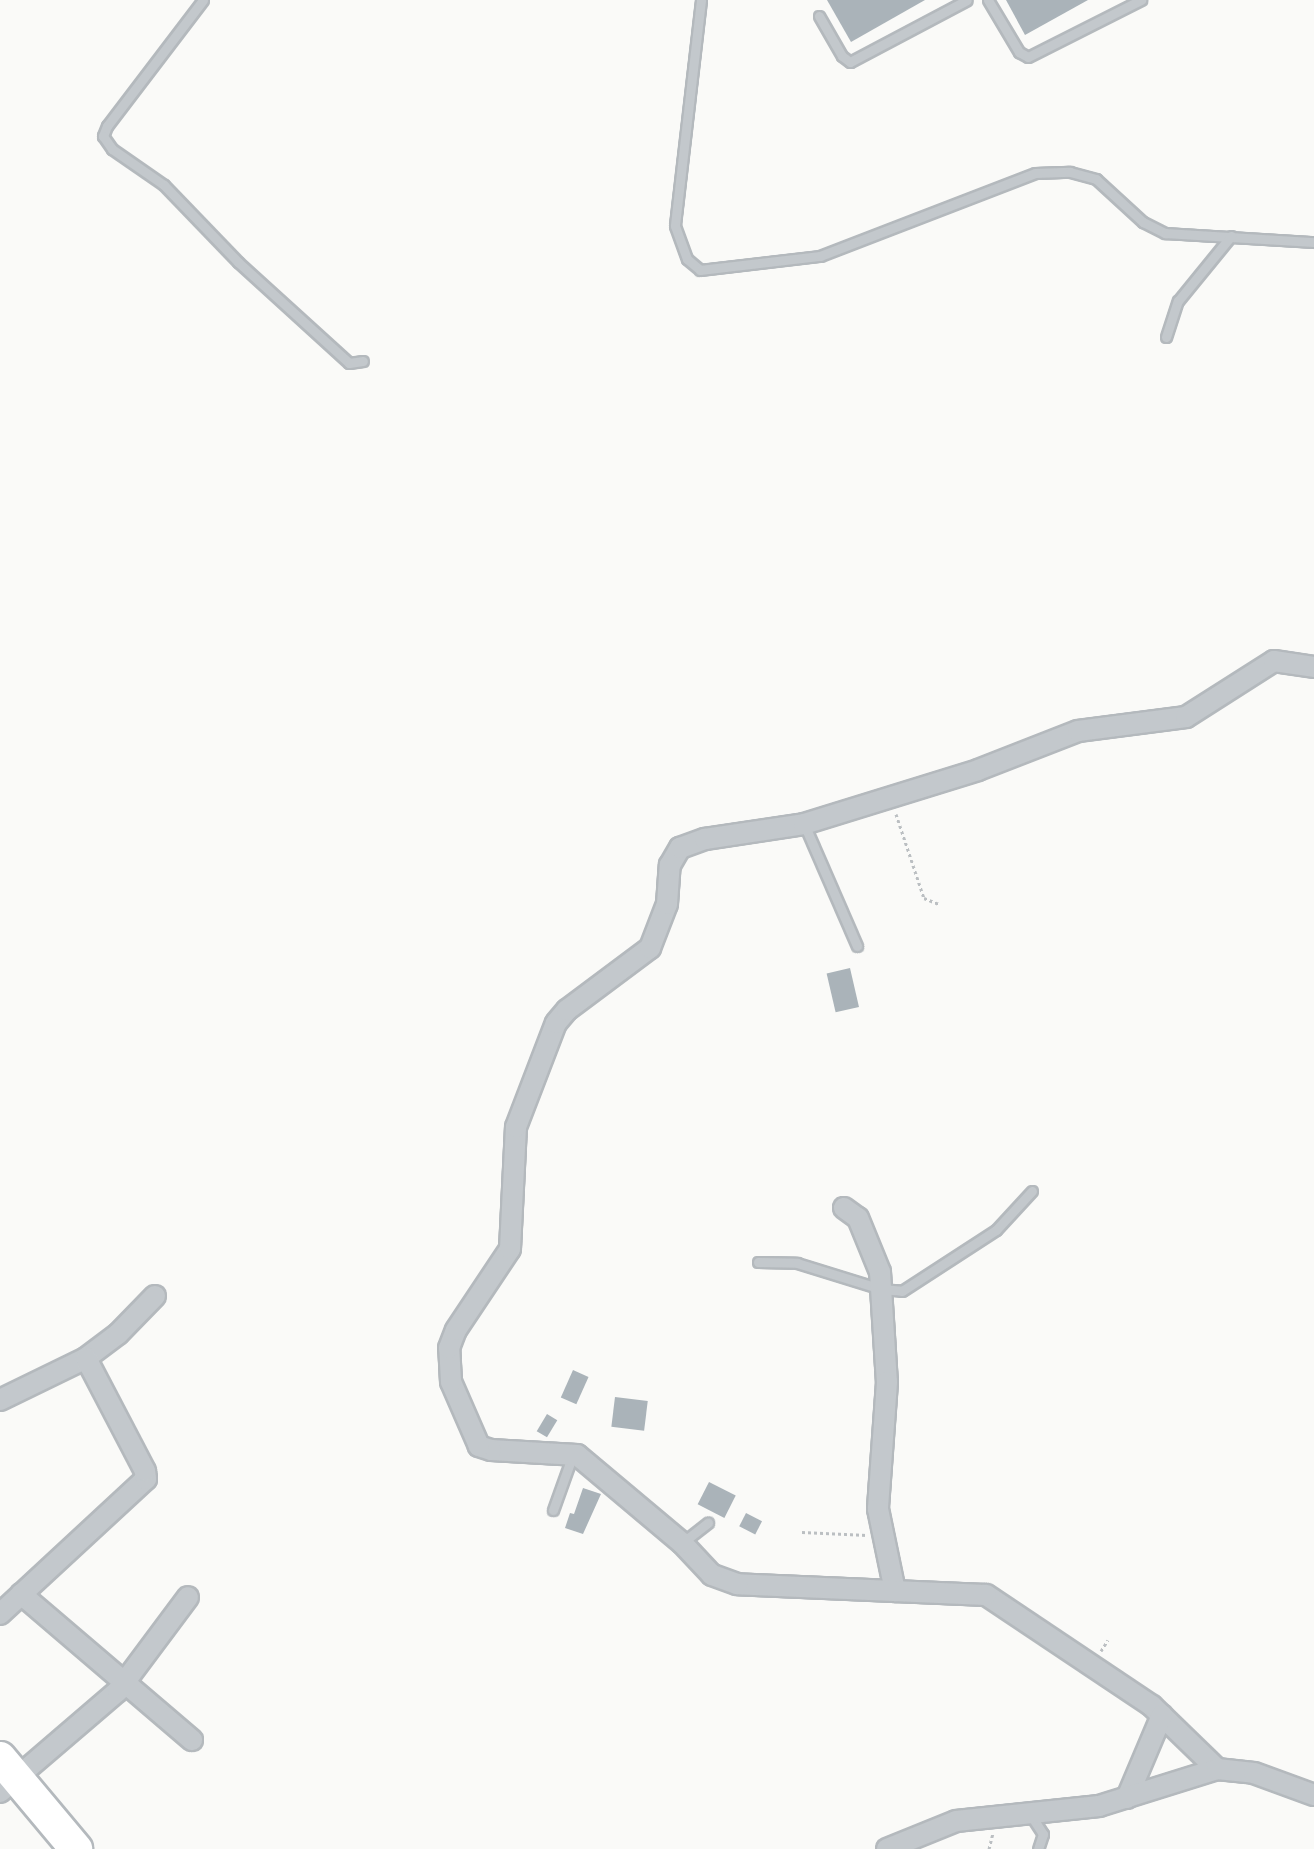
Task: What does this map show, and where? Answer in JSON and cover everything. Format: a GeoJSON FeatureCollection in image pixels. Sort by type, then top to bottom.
{"type":"FeatureCollection","features":[{"type":"Feature","properties":{"kind":"highway"},"geometry":{"type":"LineString","coordinates":[[6,1776],[76,1849]]}},
{"type":"Feature","properties":{"kind":"street"},"geometry":{"type":"LineString","coordinates":[[1217,1769],[1162,1715],[986,1595],[733,1583],[709,1573],[682,1543],[585,1460],[573,1454],[491,1450],[479,1446],[451,1382],[448,1365],[449,1348],[456,1330],[510,1249],[519,1114],[556,1023],[567,1010],[650,948],[667,904],[670,866],[680,848],[705,839],[804,824],[889,795],[978,770],[1078,731],[1186,717],[1274,661],[1314,667]]}},
{"type":"Feature","properties":{"kind":"street"},"geometry":{"type":"LineString","coordinates":[[843,1208],[858,1218],[880,1272],[886,1382],[878,1488],[884,1536],[895,1591]]}},
{"type":"Feature","properties":{"kind":"street"},"geometry":{"type":"LineString","coordinates":[[0,1400],[86,1358],[118,1334],[154,1296]]}},
{"type":"Feature","properties":{"kind":"street"},"geometry":{"type":"LineString","coordinates":[[0,1614],[146,1479],[145,1472],[86,1358]]}},
{"type":"Feature","properties":{"kind":"street"},"geometry":{"type":"LineString","coordinates":[[21,1594],[123,1684],[192,1740]]}},
{"type":"Feature","properties":{"kind":"street"},"geometry":{"type":"LineString","coordinates":[[6,1776],[123,1684],[188,1597]]}},
{"type":"Feature","properties":{"kind":"street"},"geometry":{"type":"LineString","coordinates":[[1126,1798],[1162,1715]]}},
{"type":"Feature","properties":{"kind":"street"},"geometry":{"type":"LineString","coordinates":[[887,1849],[956,1821],[1099,1806],[1217,1769],[1254,1773],[1314,1796]]}},
{"type":"Feature","properties":{"kind":"lane"},"geometry":{"type":"LineString","coordinates":[[203,0],[107,126],[104,136],[112,149],[164,185],[238,262],[349,363],[363,361]]}},
{"type":"Feature","properties":{"kind":"lane"},"geometry":{"type":"LineString","coordinates":[[701,0],[675,226],[687,259],[700,270],[819,256],[1035,173],[1070,172],[1096,180],[1143,222],[1165,233],[1314,242]]}},
{"type":"Feature","properties":{"kind":"lane"},"geometry":{"type":"LineString","coordinates":[[819,16],[842,56],[850,62],[967,0]]}},
{"type":"Feature","properties":{"kind":"lane"},"geometry":{"type":"LineString","coordinates":[[988,0],[1019,51],[1028,57],[1141,0]]}},
{"type":"Feature","properties":{"kind":"lane"},"geometry":{"type":"LineString","coordinates":[[1166,337],[1178,301],[1231,236]]}},
{"type":"Feature","properties":{"kind":"lane"},"geometry":{"type":"LineString","coordinates":[[804,824],[857,946]]}},
{"type":"Feature","properties":{"kind":"lane"},"geometry":{"type":"LineString","coordinates":[[758,1262],[796,1263],[881,1289],[902,1291],[934,1274],[996,1230],[1032,1191]]}},
{"type":"Feature","properties":{"kind":"lane"},"geometry":{"type":"LineString","coordinates":[[553,1510],[573,1454]]}},
{"type":"Feature","properties":{"kind":"lane"},"geometry":{"type":"LineString","coordinates":[[682,1543],[708,1523]]}},
{"type":"Feature","properties":{"kind":"lane"},"geometry":{"type":"LineString","coordinates":[[1029,1813],[1043,1834],[1038,1849]]}},
{"type":"Feature","properties":{"kind":"path"},"geometry":{"type":"LineString","coordinates":[[889,795],[924,898],[939,904]]}},
{"type":"Feature","properties":{"kind":"path"},"geometry":{"type":"LineString","coordinates":[[802,1532],[884,1536]]}},
{"type":"Feature","properties":{"kind":"building"},"geometry":{"type":"Polygon","coordinates":[[[827,0],[925,0],[851,42],[827,0]]]}},
{"type":"Feature","properties":{"kind":"building"},"geometry":{"type":"Polygon","coordinates":[[[1006,0],[1088,0],[1025,35],[1006,0]]]}},
{"type":"Feature","properties":{"kind":"building"},"geometry":{"type":"Polygon","coordinates":[[[850,968],[859,1007],[836,1012],[827,973],[850,968]]]}},
{"type":"Feature","properties":{"kind":"building"},"geometry":{"type":"Polygon","coordinates":[[[573,1370],[589,1377],[576,1404],[561,1397],[573,1370]]]}},
{"type":"Feature","properties":{"kind":"building"},"geometry":{"type":"Polygon","coordinates":[[[615,1397],[648,1401],[644,1431],[611,1427],[615,1397]]]}},
{"type":"Feature","properties":{"kind":"building"},"geometry":{"type":"Polygon","coordinates":[[[547,1414],[557,1420],[547,1437],[537,1431],[547,1414]]]}},
{"type":"Feature","properties":{"kind":"building"},"geometry":{"type":"Polygon","coordinates":[[[709,1482],[736,1496],[724,1518],[698,1504],[709,1482]]]}},
{"type":"Feature","properties":{"kind":"building"},"geometry":{"type":"Polygon","coordinates":[[[583,1488],[601,1494],[583,1534],[565,1528],[570,1513],[574,1514],[583,1488]]]}},
{"type":"Feature","properties":{"kind":"building"},"geometry":{"type":"Polygon","coordinates":[[[746,1513],[762,1521],[755,1535],[739,1526],[746,1513]]]}}]}
